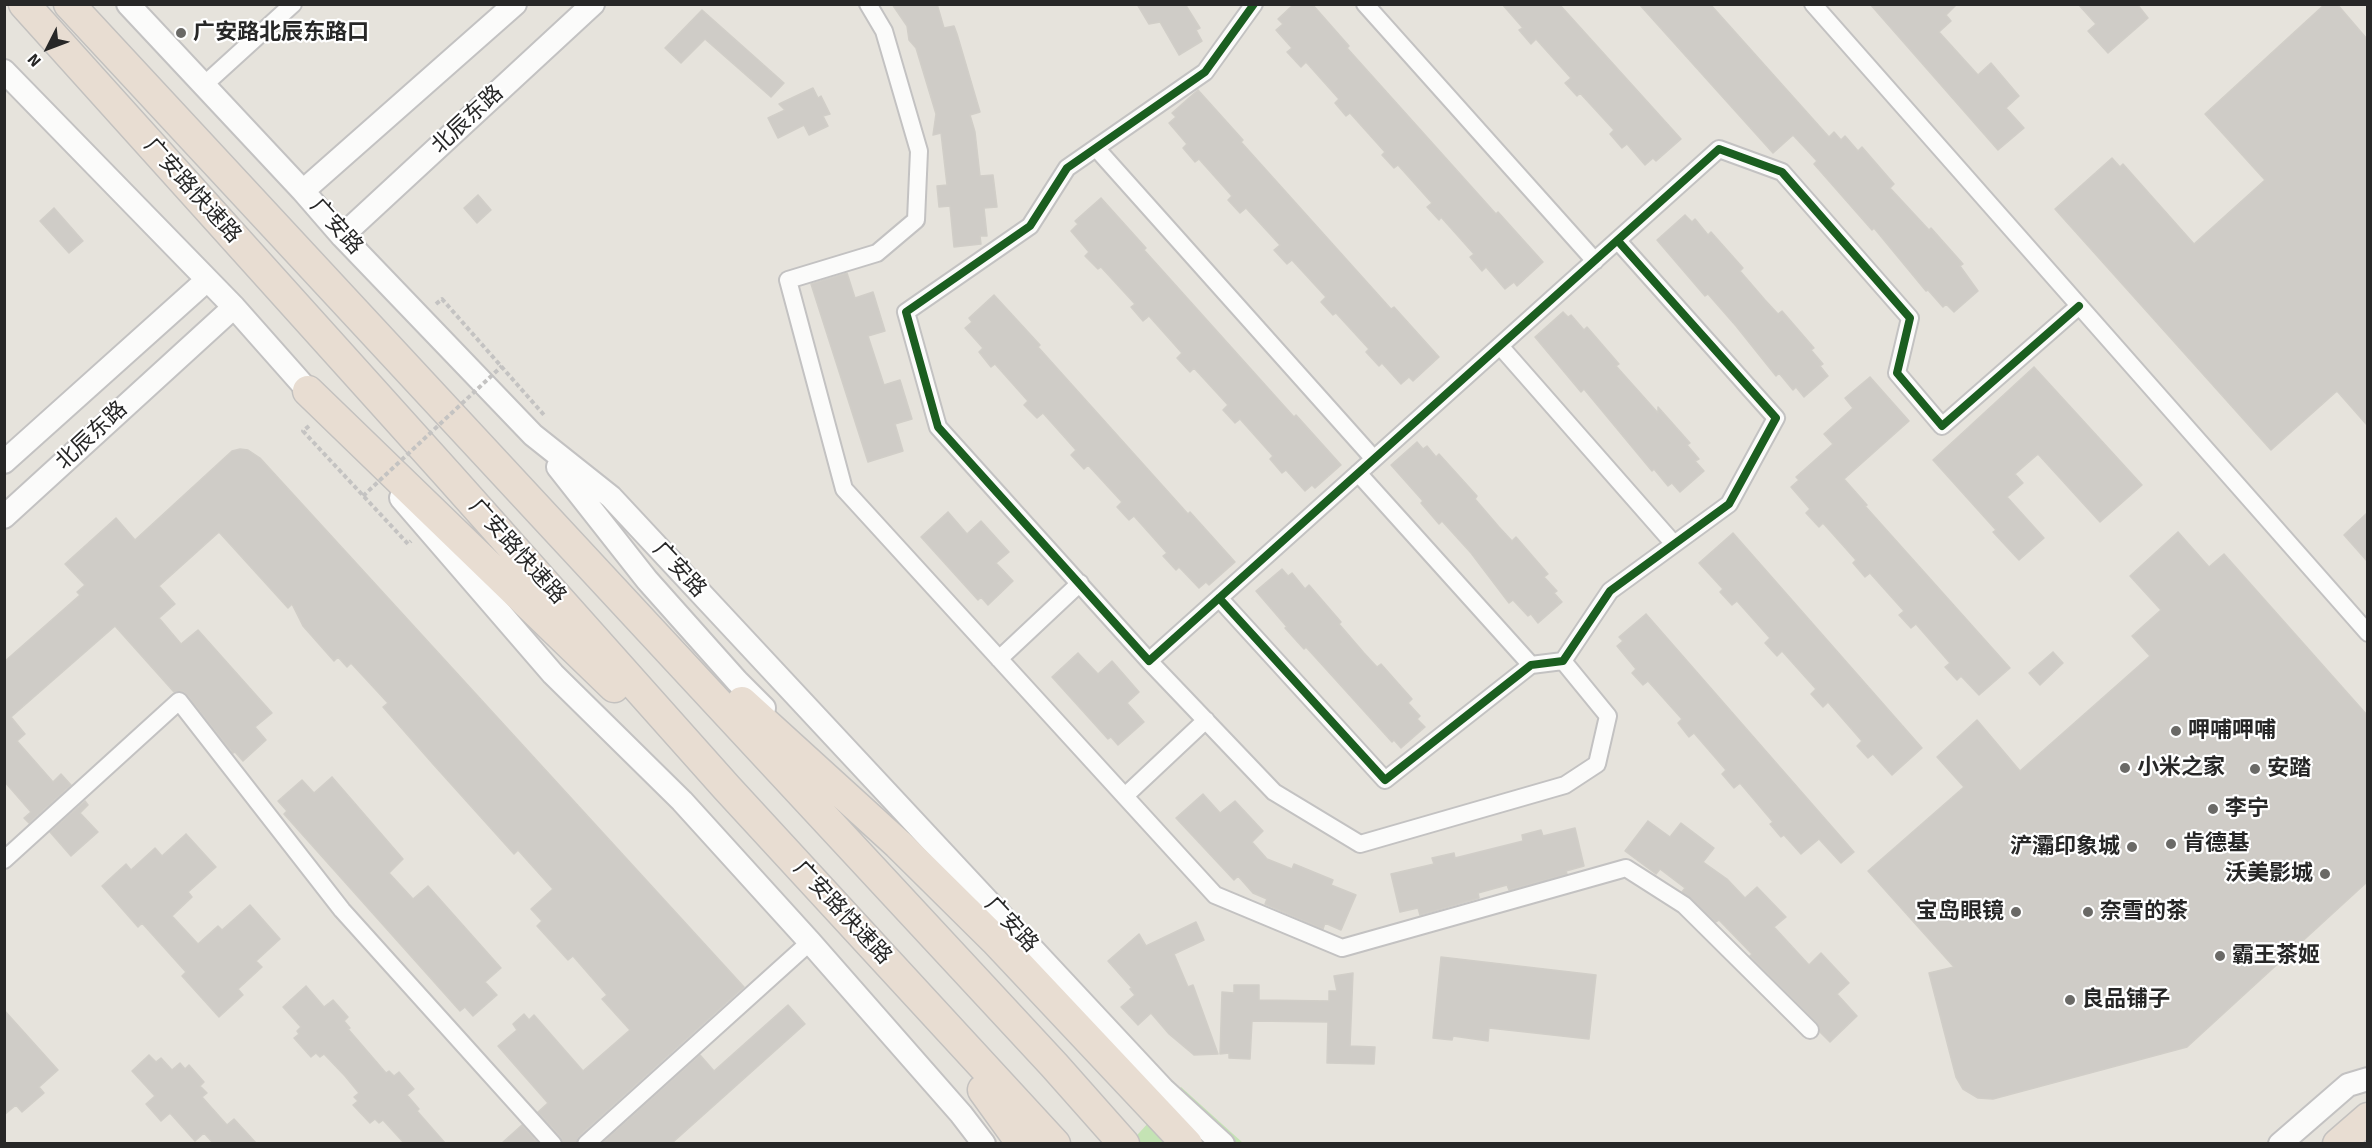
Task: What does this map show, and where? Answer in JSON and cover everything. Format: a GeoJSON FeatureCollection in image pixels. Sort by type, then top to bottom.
{"type":"FeatureCollection","features":[{"type":"Feature","properties":{"kind":"highway","name":"广安路快速路"},"geometry":{"type":"LineString","coordinates":[[24,4],[727,788],[893,968],[1006,1105]]}},
{"type":"Feature","properties":{"kind":"highway","name":"广安路快速路"},"geometry":{"type":"LineString","coordinates":[[69,4],[594,568],[1122,1141]]}},
{"type":"Feature","properties":{"kind":"highway"},"geometry":{"type":"LineString","coordinates":[[308,391],[422,498],[584,659],[727,788]]}},
{"type":"Feature","properties":{"kind":"highway"},"geometry":{"type":"LineString","coordinates":[[594,568],[898,844],[995,940],[1187,1143]]}},
{"type":"Feature","properties":{"kind":"highway"},"geometry":{"type":"LineString","coordinates":[[1006,1105],[1022,1143]]}},
{"type":"Feature","properties":{"kind":"highway"},"geometry":{"type":"LineString","coordinates":[[1006,1105],[1055,1143]]}},
{"type":"Feature","properties":{"kind":"highway"},"geometry":{"type":"LineString","coordinates":[[2338,1143],[2367,1118]]}},
{"type":"Feature","properties":{"kind":"main road","name":"广安路"},"geometry":{"type":"LineString","coordinates":[[128,4],[303,191],[342,236],[533,435],[611,497],[1155,1080],[1223,1143]]}},
{"type":"Feature","properties":{"kind":"main road"},"geometry":{"type":"LineString","coordinates":[[303,191],[515,4]]}},
{"type":"Feature","properties":{"kind":"main road","name":"北辰东路"},"geometry":{"type":"LineString","coordinates":[[342,236],[593,4]]}},
{"type":"Feature","properties":{"kind":"main road"},"geometry":{"type":"LineString","coordinates":[[4,71],[234,307],[553,674],[682,801],[810,942],[984,1143]]}},
{"type":"Feature","properties":{"kind":"main road","name":"北辰东路"},"geometry":{"type":"LineString","coordinates":[[4,462],[207,280]]}},
{"type":"Feature","properties":{"kind":"main road","name":"北辰东路"},"geometry":{"type":"LineString","coordinates":[[4,517],[234,307]]}},
{"type":"Feature","properties":{"kind":"main road"},"geometry":{"type":"LineString","coordinates":[[533,435],[647,580],[736,681],[898,844]]}},
{"type":"Feature","properties":{"kind":"main road"},"geometry":{"type":"LineString","coordinates":[[2280,1143],[2349,1085],[2367,1079]]}},
{"type":"Feature","properties":{"kind":"street"},"geometry":{"type":"LineString","coordinates":[[204,85],[293,4]]}},
{"type":"Feature","properties":{"kind":"street"},"geometry":{"type":"LineString","coordinates":[[868,4],[884,32],[919,152],[916,220],[877,253],[788,280],[844,489],[1215,895],[1342,948],[1626,868],[1684,905],[1810,1030]]}},
{"type":"Feature","properties":{"kind":"street"},"geometry":{"type":"LineString","coordinates":[[1254,4],[1205,72],[1067,168],[1030,226],[906,312],[938,427],[1149,661],[1274,792],[1360,844],[1565,785],[1597,764],[1608,716],[1563,661]]}},
{"type":"Feature","properties":{"kind":"street"},"geometry":{"type":"LineString","coordinates":[[1365,4],[1595,261]]}},
{"type":"Feature","properties":{"kind":"street"},"geometry":{"type":"LineString","coordinates":[[1812,4],[2367,633]]}},
{"type":"Feature","properties":{"kind":"street"},"geometry":{"type":"LineString","coordinates":[[1096,148],[1374,459]]}},
{"type":"Feature","properties":{"kind":"street"},"geometry":{"type":"LineString","coordinates":[[1149,661],[1719,149],[1782,172],[1910,318],[1897,374],[1942,426],[2079,306]]}},
{"type":"Feature","properties":{"kind":"street"},"geometry":{"type":"LineString","coordinates":[[1219,598],[1385,780],[1531,665],[1563,661],[1610,591],[1729,504],[1776,418],[1618,241]]}},
{"type":"Feature","properties":{"kind":"street"},"geometry":{"type":"LineString","coordinates":[[1500,346],[1674,544]]}},
{"type":"Feature","properties":{"kind":"street"},"geometry":{"type":"LineString","coordinates":[[1358,473],[1531,665]]}},
{"type":"Feature","properties":{"kind":"street"},"geometry":{"type":"LineString","coordinates":[[999,659],[1080,583]]}},
{"type":"Feature","properties":{"kind":"street"},"geometry":{"type":"LineString","coordinates":[[4,860],[179,701],[342,910],[554,1143]]}},
{"type":"Feature","properties":{"kind":"street"},"geometry":{"type":"LineString","coordinates":[[1125,796],[1206,720]]}},
{"type":"Feature","properties":{"kind":"street"},"geometry":{"type":"LineString","coordinates":[[586,1143],[810,942]]}},
{"type":"Feature","properties":{"kind":"path"},"geometry":{"type":"LineString","coordinates":[[442,299],[545,414]]}},
{"type":"Feature","properties":{"kind":"path"},"geometry":{"type":"LineString","coordinates":[[363,496],[502,366]]}},
{"type":"Feature","properties":{"kind":"path"},"geometry":{"type":"LineString","coordinates":[[303,431],[408,544]]}},
{"type":"Feature","properties":{"kind":"green space"},"geometry":{"type":"Polygon","coordinates":[[[1181,1087],[1243,1143],[1129,1144],[1181,1087]]]}},
{"type":"Feature","properties":{"kind":"building"},"geometry":{"type":"Polygon","coordinates":[[[892,4],[937,4],[944,28],[954,26],[957,34],[980,112],[970,115],[975,132],[980,176],[993,175],[997,207],[984,208],[987,236],[980,236],[981,244],[954,247],[950,206],[939,207],[937,186],[947,185],[941,133],[933,135],[936,114],[916,48],[909,40],[907,26],[892,4]]]}},
{"type":"Feature","properties":{"kind":"building"},"geometry":{"type":"Polygon","coordinates":[[[1137,4],[1185,4],[1200,28],[1196,30],[1202,41],[1179,55],[1160,22],[1149,24],[1137,4]]]}},
{"type":"Feature","properties":{"kind":"building"},"geometry":{"type":"Polygon","coordinates":[[[1294,4],[1312,4],[1349,46],[1347,48],[1496,214],[1498,212],[1543,262],[1517,286],[1514,282],[1505,289],[1486,267],[1482,271],[1470,257],[1474,254],[1441,217],[1439,220],[1427,207],[1432,203],[1398,165],[1394,168],[1382,155],[1385,152],[1350,113],[1346,116],[1335,103],[1339,99],[1306,62],[1301,67],[1287,52],[1292,48],[1276,30],[1283,24],[1278,19],[1294,4]]]}},
{"type":"Feature","properties":{"kind":"building"},"geometry":{"type":"Polygon","coordinates":[[[1502,4],[1559,4],[1681,139],[1656,161],[1653,158],[1645,165],[1627,144],[1622,148],[1610,134],[1614,130],[1580,93],[1577,96],[1565,83],[1571,78],[1536,39],[1531,44],[1519,30],[1523,28],[1502,4]]]}},
{"type":"Feature","properties":{"kind":"building"},"geometry":{"type":"Polygon","coordinates":[[[1639,4],[1710,4],[1829,137],[1834,132],[1841,140],[1845,136],[1858,151],[1862,147],[1894,184],[1890,188],[1929,230],[1931,228],[1963,264],[1960,266],[1978,291],[1954,312],[1946,304],[1943,307],[1928,290],[1926,291],[1874,228],[1872,230],[1814,164],[1817,161],[1793,135],[1773,153],[1639,4]]]}},
{"type":"Feature","properties":{"kind":"building"},"geometry":{"type":"Polygon","coordinates":[[[1870,4],[1957,4],[1946,15],[1951,21],[1939,32],[1978,75],[1991,63],[2019,96],[2006,108],[2024,128],[1998,150],[1870,4]]]}},
{"type":"Feature","properties":{"kind":"building"},"geometry":{"type":"Polygon","coordinates":[[[2078,4],[2137,4],[2148,18],[2108,53],[2088,31],[2096,24],[2078,4]]]}},
{"type":"Feature","properties":{"kind":"building"},"geometry":{"type":"Polygon","coordinates":[[[2325,4],[2337,4],[2367,39],[2367,425],[2337,391],[2271,450],[2055,209],[2112,158],[2120,167],[2123,164],[2194,244],[2265,180],[2205,114],[2325,4]]]}},
{"type":"Feature","properties":{"kind":"building"},"geometry":{"type":"Polygon","coordinates":[[[702,10],[784,83],[771,97],[705,39],[681,63],[665,48],[702,10]]]}},
{"type":"Feature","properties":{"kind":"building"},"geometry":{"type":"Polygon","coordinates":[[[813,88],[818,98],[821,96],[830,114],[823,116],[828,126],[809,135],[804,125],[778,138],[768,118],[785,110],[779,104],[813,88]]]}},
{"type":"Feature","properties":{"kind":"building"},"geometry":{"type":"Polygon","coordinates":[[[1198,90],[1243,140],[1241,142],[1391,309],[1394,307],[1439,357],[1413,381],[1409,377],[1401,384],[1382,363],[1379,366],[1366,352],[1369,349],[1336,313],[1333,315],[1321,302],[1326,297],[1292,260],[1287,264],[1274,250],[1280,245],[1246,208],[1240,213],[1228,200],[1232,196],[1199,159],[1195,162],[1183,148],[1187,144],[1169,123],[1176,117],[1172,113],[1198,90]]]}},
{"type":"Feature","properties":{"kind":"building"},"geometry":{"type":"Polygon","coordinates":[[[478,195],[491,210],[477,223],[464,208],[478,195]]]}},
{"type":"Feature","properties":{"kind":"building"},"geometry":{"type":"Polygon","coordinates":[[[1101,198],[1146,248],[1144,250],[1294,417],[1296,415],[1341,465],[1315,488],[1312,485],[1305,491],[1286,470],[1282,473],[1270,459],[1273,456],[1240,419],[1235,423],[1223,410],[1228,405],[1194,368],[1190,372],[1177,358],[1182,353],[1149,316],[1143,321],[1131,307],[1135,304],[1101,267],[1098,269],[1085,256],[1089,252],[1071,231],[1078,224],[1075,221],[1101,198]]]}},
{"type":"Feature","properties":{"kind":"building"},"geometry":{"type":"Polygon","coordinates":[[[54,208],[83,241],[69,253],[40,221],[54,208]]]}},
{"type":"Feature","properties":{"kind":"building"},"geometry":{"type":"Polygon","coordinates":[[[1685,215],[1692,222],[1695,219],[1708,235],[1711,232],[1743,268],[1740,271],[1765,300],[1778,314],[1782,311],[1814,348],[1811,350],[1823,364],[1820,366],[1828,376],[1804,397],[1796,387],[1793,390],[1779,373],[1776,376],[1708,294],[1705,296],[1657,240],[1685,215]]]}},
{"type":"Feature","properties":{"kind":"building"},"geometry":{"type":"Polygon","coordinates":[[[847,273],[855,298],[873,292],[885,331],[868,336],[884,385],[900,380],[912,419],[895,424],[903,451],[868,462],[811,284],[847,273]]]}},
{"type":"Feature","properties":{"kind":"building"},"geometry":{"type":"Polygon","coordinates":[[[994,295],[1188,514],[1190,512],[1235,562],[1209,585],[1206,582],[1199,588],[1179,567],[1176,570],[1163,556],[1167,553],[1134,516],[1129,520],[1117,507],[1122,502],[1088,465],[1084,469],[1071,455],[1076,450],[1043,413],[1037,418],[1024,405],[1028,401],[995,364],[991,367],[979,352],[983,348],[965,328],[972,322],[969,318],[994,295]]]}},
{"type":"Feature","properties":{"kind":"building"},"geometry":{"type":"Polygon","coordinates":[[[1563,312],[1568,317],[1571,315],[1584,330],[1587,327],[1619,364],[1616,366],[1658,413],[1658,407],[1690,443],[1687,445],[1699,459],[1695,461],[1704,471],[1680,492],[1672,483],[1668,486],[1654,469],[1652,471],[1584,389],[1581,392],[1535,337],[1563,312]]]}},
{"type":"Feature","properties":{"kind":"building"},"geometry":{"type":"Polygon","coordinates":[[[2034,367],[2142,485],[2100,522],[2038,454],[2015,474],[2023,483],[2007,497],[2044,538],[2019,560],[1993,532],[1996,530],[1933,460],[2034,367]]]}},
{"type":"Feature","properties":{"kind":"building"},"geometry":{"type":"Polygon","coordinates":[[[1870,377],[1909,421],[1844,479],[1867,505],[1865,506],[2010,668],[1979,695],[1961,676],[1957,680],[1945,667],[1950,663],[1916,624],[1911,628],[1899,615],[1904,611],[1870,573],[1865,577],[1853,563],[1856,560],[1823,523],[1819,527],[1806,513],[1810,509],[1791,487],[1799,480],[1796,477],[1833,444],[1824,434],[1853,408],[1845,398],[1870,377]]]}},
{"type":"Feature","properties":{"kind":"building"},"geometry":{"type":"Polygon","coordinates":[[[1417,442],[1423,449],[1427,446],[1436,457],[1439,454],[1477,496],[1475,499],[1499,527],[1512,541],[1516,537],[1548,574],[1544,577],[1557,591],[1554,593],[1562,602],[1538,623],[1531,614],[1528,616],[1513,600],[1509,603],[1471,553],[1442,521],[1439,524],[1421,503],[1423,501],[1391,465],[1417,442]]]}},
{"type":"Feature","properties":{"kind":"building"},"geometry":{"type":"Polygon","coordinates":[[[248,450],[260,458],[744,987],[579,1136],[576,1143],[563,1143],[561,1137],[538,1112],[548,1103],[498,1046],[517,1030],[513,1024],[524,1014],[529,1020],[534,1015],[583,1071],[630,1030],[602,999],[607,995],[573,956],[568,960],[537,926],[542,921],[531,909],[553,889],[518,850],[514,854],[433,764],[383,707],[388,703],[351,663],[347,667],[338,657],[334,661],[303,626],[292,604],[288,608],[219,532],[159,586],[175,604],[159,618],[181,644],[198,630],[272,713],[255,727],[266,740],[243,761],[235,752],[233,753],[187,695],[182,691],[174,692],[115,626],[11,717],[25,734],[17,741],[53,782],[61,774],[71,785],[29,823],[24,818],[31,812],[4,781],[4,662],[80,595],[77,592],[85,585],[65,564],[116,518],[135,540],[232,451],[248,450]]]}},
{"type":"Feature","properties":{"kind":"building"},"geometry":{"type":"Polygon","coordinates":[[[948,512],[967,534],[981,521],[1009,552],[996,563],[1013,581],[988,605],[981,597],[978,600],[921,537],[948,512]]]}},
{"type":"Feature","properties":{"kind":"building"},"geometry":{"type":"Polygon","coordinates":[[[2367,513],[2367,561],[2344,535],[2367,513]]]}},
{"type":"Feature","properties":{"kind":"building","name":"浐灞印象城"},"geometry":{"type":"Polygon","coordinates":[[[2178,532],[2209,567],[2224,554],[2367,715],[2367,882],[2187,1047],[1993,1099],[1978,1098],[1963,1089],[1956,1077],[1929,973],[1954,967],[1868,871],[1964,787],[1937,757],[1977,720],[2020,771],[2150,656],[2132,636],[2161,610],[2130,576],[2178,532]]]}},
{"type":"Feature","properties":{"kind":"building"},"geometry":{"type":"Polygon","coordinates":[[[1733,533],[1922,748],[1892,775],[1873,754],[1868,758],[1857,746],[1862,741],[1828,702],[1823,707],[1811,694],[1816,689],[1782,651],[1777,656],[1765,643],[1770,638],[1737,601],[1732,605],[1720,592],[1723,589],[1699,563],[1733,533]]]}},
{"type":"Feature","properties":{"kind":"building"},"geometry":{"type":"Polygon","coordinates":[[[1282,569],[1288,576],[1292,573],[1305,589],[1309,585],[1364,653],[1377,667],[1381,664],[1412,699],[1408,703],[1420,716],[1417,719],[1425,727],[1401,748],[1394,740],[1392,742],[1306,647],[1304,649],[1256,591],[1282,569]]]}},
{"type":"Feature","properties":{"kind":"building"},"geometry":{"type":"Polygon","coordinates":[[[1646,614],[1854,852],[1841,863],[1819,839],[1801,854],[1784,835],[1781,837],[1770,824],[1773,822],[1740,783],[1734,788],[1722,774],[1726,770],[1694,733],[1689,737],[1678,723],[1682,719],[1648,681],[1643,685],[1632,673],[1636,669],[1617,646],[1623,641],[1619,637],[1646,614]]]}},
{"type":"Feature","properties":{"kind":"building"},"geometry":{"type":"Polygon","coordinates":[[[2053,652],[2063,663],[2040,685],[2029,673],[2053,652]]]}},
{"type":"Feature","properties":{"kind":"building"},"geometry":{"type":"Polygon","coordinates":[[[1078,653],[1098,674],[1112,661],[1139,692],[1127,703],[1144,722],[1118,745],[1111,737],[1108,739],[1052,677],[1078,653]]]}},
{"type":"Feature","properties":{"kind":"building"},"geometry":{"type":"Polygon","coordinates":[[[332,777],[403,859],[389,873],[413,899],[428,886],[501,968],[485,982],[497,995],[473,1016],[465,1007],[460,1011],[284,814],[287,811],[278,801],[302,780],[314,793],[332,777]]]}},
{"type":"Feature","properties":{"kind":"building"},"geometry":{"type":"Polygon","coordinates":[[[1203,794],[1220,813],[1235,801],[1263,831],[1252,842],[1267,859],[1292,869],[1294,864],[1333,880],[1331,885],[1356,895],[1341,930],[1325,923],[1323,929],[1265,904],[1267,899],[1253,893],[1238,876],[1234,880],[1176,818],[1203,794]]]}},
{"type":"Feature","properties":{"kind":"building"},"geometry":{"type":"Polygon","coordinates":[[[85,801],[88,805],[80,813],[98,832],[71,856],[50,832],[85,801]]]}},
{"type":"Feature","properties":{"kind":"building"},"geometry":{"type":"Polygon","coordinates":[[[1648,821],[1670,837],[1681,823],[1714,848],[1703,862],[1727,879],[1745,898],[1757,887],[1786,917],[1774,927],[1809,965],[1821,953],[1849,983],[1837,994],[1857,1016],[1830,1042],[1820,1032],[1817,1023],[1750,956],[1752,954],[1719,920],[1716,922],[1682,892],[1685,888],[1660,869],[1656,874],[1625,851],[1648,821]]]}},
{"type":"Feature","properties":{"kind":"building"},"geometry":{"type":"Polygon","coordinates":[[[1575,828],[1584,866],[1566,871],[1567,874],[1509,890],[1507,885],[1478,893],[1479,898],[1420,915],[1418,908],[1400,912],[1391,874],[1434,864],[1432,858],[1454,853],[1455,858],[1523,841],[1522,835],[1541,830],[1543,836],[1575,828]]]}},
{"type":"Feature","properties":{"kind":"building"},"geometry":{"type":"Polygon","coordinates":[[[186,834],[216,867],[188,892],[192,897],[172,916],[198,944],[218,926],[222,930],[250,905],[280,939],[256,961],[262,967],[238,989],[243,995],[219,1017],[182,976],[186,972],[142,923],[138,927],[102,886],[126,864],[131,870],[155,848],[162,856],[186,834]]]}},
{"type":"Feature","properties":{"kind":"building"},"geometry":{"type":"Polygon","coordinates":[[[1196,922],[1204,940],[1174,954],[1188,987],[1193,985],[1218,1054],[1194,1055],[1169,1034],[1151,1013],[1138,1025],[1121,1007],[1135,995],[1130,989],[1132,988],[1108,961],[1139,934],[1146,946],[1196,922]]]}},
{"type":"Feature","properties":{"kind":"building"},"geometry":{"type":"Polygon","coordinates":[[[1441,957],[1596,975],[1589,1039],[1489,1028],[1488,1041],[1453,1036],[1452,1040],[1433,1038],[1441,957]]]}},
{"type":"Feature","properties":{"kind":"building"},"geometry":{"type":"Polygon","coordinates":[[[1353,973],[1350,1046],[1375,1047],[1374,1064],[1327,1063],[1328,1022],[1252,1021],[1250,1059],[1229,1058],[1229,1053],[1220,1054],[1222,992],[1234,993],[1234,985],[1259,985],[1259,1000],[1329,1001],[1329,991],[1337,991],[1334,976],[1353,973]]]}},
{"type":"Feature","properties":{"kind":"building"},"geometry":{"type":"Polygon","coordinates":[[[306,986],[324,1007],[333,1000],[348,1017],[344,1021],[350,1028],[348,1029],[386,1073],[389,1071],[394,1076],[399,1072],[414,1089],[407,1095],[419,1109],[417,1111],[445,1143],[404,1143],[383,1120],[379,1123],[375,1119],[370,1123],[353,1105],[358,1101],[354,1097],[359,1093],[345,1076],[324,1054],[320,1057],[316,1053],[311,1057],[294,1038],[299,1034],[297,1031],[301,1027],[283,1007],[306,986]]]}},
{"type":"Feature","properties":{"kind":"building"},"geometry":{"type":"Polygon","coordinates":[[[788,1005],[805,1024],[672,1143],[602,1143],[700,1055],[714,1071],[788,1005]]]}},
{"type":"Feature","properties":{"kind":"building"},"geometry":{"type":"Polygon","coordinates":[[[4,1010],[58,1070],[39,1087],[44,1093],[22,1112],[16,1105],[4,1115],[4,1010]]]}},
{"type":"Feature","properties":{"kind":"building"},"geometry":{"type":"Polygon","coordinates":[[[149,1055],[156,1062],[161,1058],[172,1070],[180,1063],[185,1069],[189,1065],[204,1082],[200,1086],[207,1093],[202,1097],[227,1125],[234,1119],[256,1143],[213,1143],[204,1133],[195,1141],[170,1113],[161,1121],[146,1104],[155,1096],[132,1071],[149,1055]]]}},
{"type":"Feature","properties":{"kind":"building"},"geometry":{"type":"Polygon","coordinates":[[[522,1125],[538,1143],[502,1143],[522,1125]]]}},
{"type":"Feature","properties":{"kind":"cycle path"},"geometry":{"type":"LineString","coordinates":[[1254,4],[1205,72],[1067,168],[1030,226],[906,312],[938,427],[1149,661],[1719,149],[1782,172],[1910,318],[1897,373],[1942,426],[2079,306]]}},
{"type":"Feature","properties":{"kind":"cycle path"},"geometry":{"type":"LineString","coordinates":[[1219,598],[1385,780],[1531,665],[1563,661],[1610,591],[1729,504],[1776,418],[1618,241]]}},
{"type":"Feature","properties":{"kind":"place","name":"广安路北辰东路口"},"geometry":{"type":"Point","coordinates":[181,33]}},
{"type":"Feature","properties":{"kind":"place","name":"呷哺呷哺"},"geometry":{"type":"Point","coordinates":[2176,731]}},
{"type":"Feature","properties":{"kind":"place","name":"小米之家"},"geometry":{"type":"Point","coordinates":[2125,768]}},
{"type":"Feature","properties":{"kind":"place","name":"安踏"},"geometry":{"type":"Point","coordinates":[2255,769]}},
{"type":"Feature","properties":{"kind":"place","name":"李宁"},"geometry":{"type":"Point","coordinates":[2213,809]}},
{"type":"Feature","properties":{"kind":"place","name":"肯德基"},"geometry":{"type":"Point","coordinates":[2171,844]}},
{"type":"Feature","properties":{"kind":"place","name":"浐灞印象城"},"geometry":{"type":"Point","coordinates":[2132,847]}},
{"type":"Feature","properties":{"kind":"place","name":"沃美影城"},"geometry":{"type":"Point","coordinates":[2325,874]}},
{"type":"Feature","properties":{"kind":"place","name":"宝岛眼镜"},"geometry":{"type":"Point","coordinates":[2016,912]}},
{"type":"Feature","properties":{"kind":"place","name":"奈雪的茶"},"geometry":{"type":"Point","coordinates":[2088,912]}},
{"type":"Feature","properties":{"kind":"place","name":"霸王茶姬"},"geometry":{"type":"Point","coordinates":[2220,956]}},
{"type":"Feature","properties":{"kind":"place","name":"良品铺子"},"geometry":{"type":"Point","coordinates":[2070,1000]}}]}
